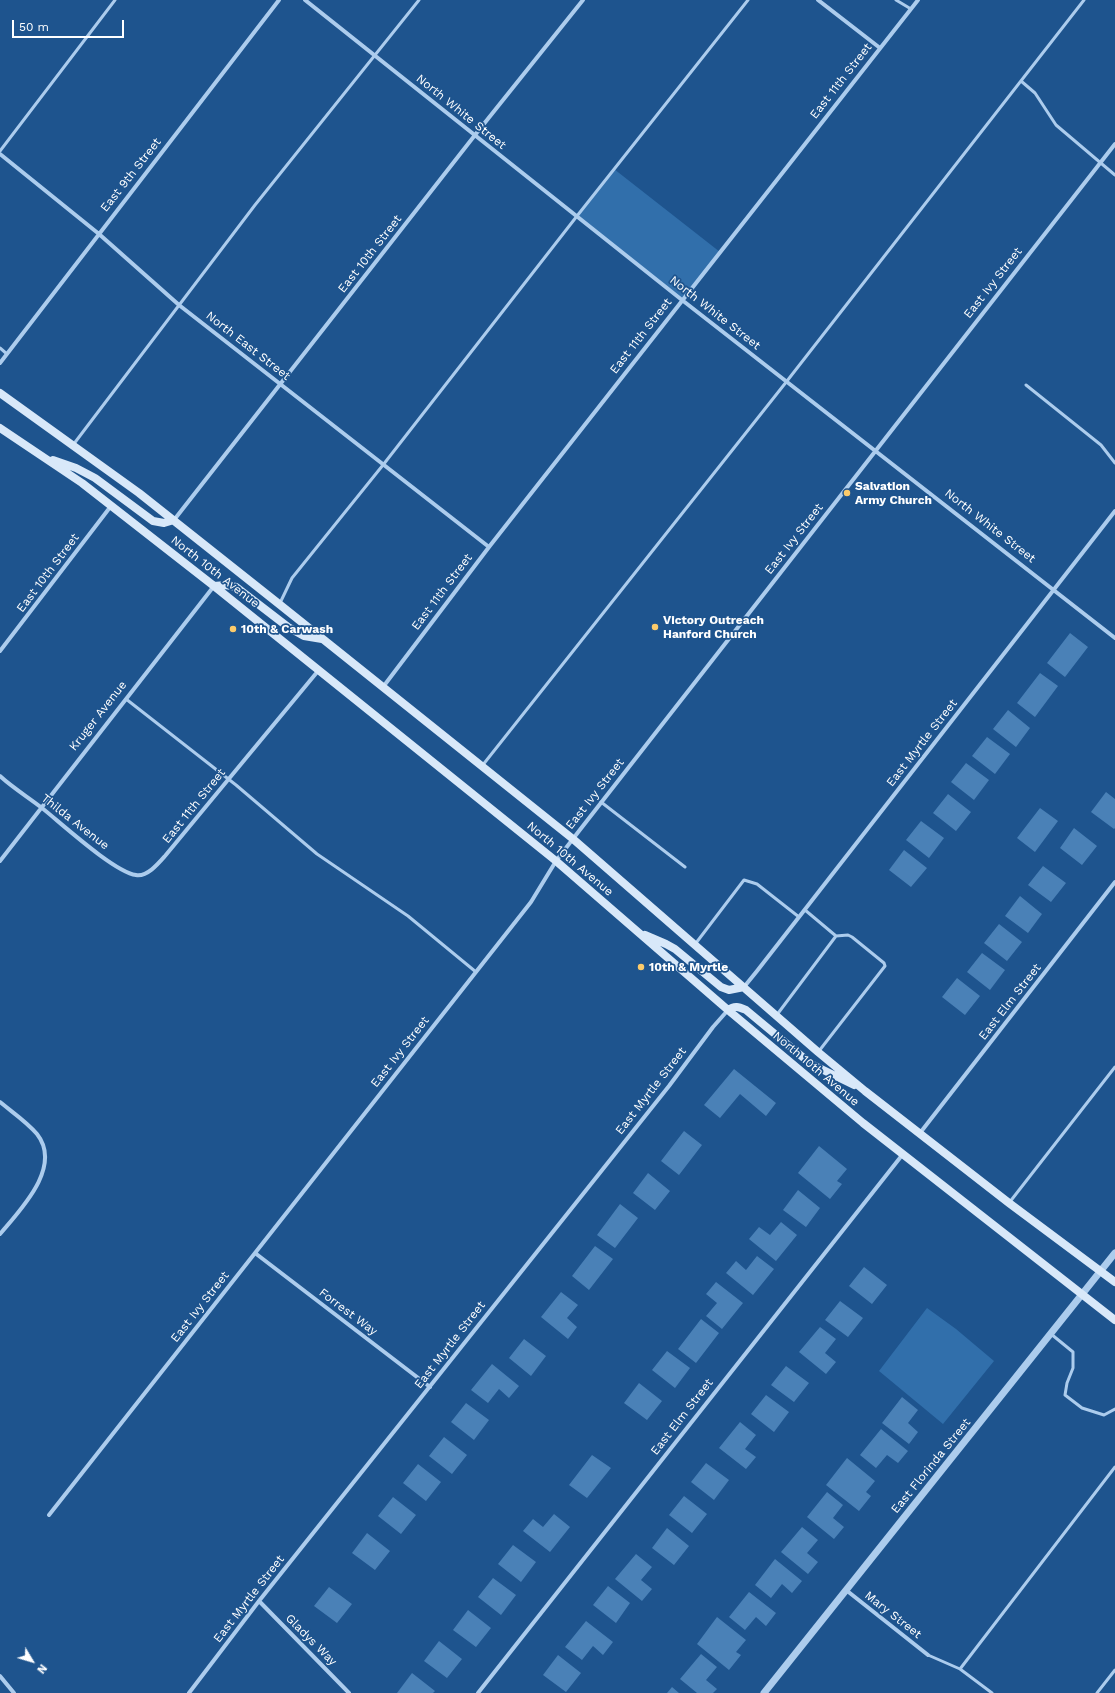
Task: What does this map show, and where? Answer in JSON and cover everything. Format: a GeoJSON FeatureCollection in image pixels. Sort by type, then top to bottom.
{"type":"FeatureCollection","features":[{"type":"Feature","properties":{"kind":"main road","name":"North 10th Avenue"},"geometry":{"type":"LineString","coordinates":[[0,393],[174,520],[280,604],[573,839],[776,1016],[865,1091],[1009,1203],[1115,1282]]}},
{"type":"Feature","properties":{"kind":"main road","name":"North 10th Avenue"},"geometry":{"type":"LineString","coordinates":[[0,428],[45,458],[111,506],[214,586],[556,861],[821,1089],[1115,1320]]}},
{"type":"Feature","properties":{"kind":"main road"},"geometry":{"type":"LineString","coordinates":[[45,458],[76,468],[95,478],[153,521],[164,523],[174,520]]}},
{"type":"Feature","properties":{"kind":"main road"},"geometry":{"type":"LineString","coordinates":[[214,586],[226,585],[236,587],[288,627],[304,636],[323,639]]}},
{"type":"Feature","properties":{"kind":"main road"},"geometry":{"type":"LineString","coordinates":[[639,932],[675,949],[721,987],[729,990],[744,987]]}},
{"type":"Feature","properties":{"kind":"main road"},"geometry":{"type":"LineString","coordinates":[[728,1010],[732,1007],[738,1007],[746,1010],[811,1064],[865,1091]]}},
{"type":"Feature","properties":{"kind":"street","name":"East 9th Street"},"geometry":{"type":"LineString","coordinates":[[0,363],[279,0]]}},
{"type":"Feature","properties":{"kind":"street","name":"North White Street"},"geometry":{"type":"LineString","coordinates":[[305,0],[682,300],[1115,638]]}},
{"type":"Feature","properties":{"kind":"street","name":"East 10th Street"},"geometry":{"type":"LineString","coordinates":[[174,520],[475,135],[583,0]]}},
{"type":"Feature","properties":{"kind":"street"},"geometry":{"type":"LineString","coordinates":[[818,0],[880,48]]}},
{"type":"Feature","properties":{"kind":"street","name":"East 11th Street"},"geometry":{"type":"LineString","coordinates":[[383,687],[682,300],[918,0]]}},
{"type":"Feature","properties":{"kind":"street","name":"East Ivy Street"},"geometry":{"type":"LineString","coordinates":[[48,1515],[531,902],[556,861],[601,802],[1115,144]]}},
{"type":"Feature","properties":{"kind":"street","name":"North East Street"},"geometry":{"type":"LineString","coordinates":[[0,154],[99,234],[179,305],[489,548]]}},
{"type":"Feature","properties":{"kind":"street","name":"East 10th Street"},"geometry":{"type":"LineString","coordinates":[[0,651],[111,506]]}},
{"type":"Feature","properties":{"kind":"street","name":"East Myrtle Street"},"geometry":{"type":"LineString","coordinates":[[744,987],[1115,511]]}},
{"type":"Feature","properties":{"kind":"street","name":"Kruger Avenue"},"geometry":{"type":"LineString","coordinates":[[0,861],[214,586]]}},
{"type":"Feature","properties":{"kind":"street","name":"East 11th Street"},"geometry":{"type":"LineString","coordinates":[[141,875],[156,866],[165,856],[318,671]]}},
{"type":"Feature","properties":{"kind":"street","name":"Thilda Avenue"},"geometry":{"type":"LineString","coordinates":[[0,776],[119,868],[135,875],[141,875]]}},
{"type":"Feature","properties":{"kind":"street","name":"East Elm Street"},"geometry":{"type":"LineString","coordinates":[[920,1133],[1115,882]]}},
{"type":"Feature","properties":{"kind":"street","name":"East Myrtle Street"},"geometry":{"type":"LineString","coordinates":[[189,1693],[259,1601],[728,1010]]}},
{"type":"Feature","properties":{"kind":"street"},"geometry":{"type":"LineString","coordinates":[[0,1102],[37,1134],[42,1142],[45,1154],[44,1171],[38,1184],[0,1234]]}},
{"type":"Feature","properties":{"kind":"street","name":"East Elm Street"},"geometry":{"type":"LineString","coordinates":[[478,1693],[903,1154]]}},
{"type":"Feature","properties":{"kind":"street","name":"Forrest Way"},"geometry":{"type":"LineString","coordinates":[[255,1253],[430,1387]]}},
{"type":"Feature","properties":{"kind":"street","name":"East Florinda Street"},"geometry":{"type":"LineString","coordinates":[[764,1693],[1115,1253]]}},
{"type":"Feature","properties":{"kind":"street","name":"Mary Street"},"geometry":{"type":"LineString","coordinates":[[846,1590],[928,1655]]}},
{"type":"Feature","properties":{"kind":"street","name":"Gladys Way"},"geometry":{"type":"LineString","coordinates":[[259,1601],[350,1693]]}},
{"type":"Feature","properties":{"kind":"street"},"geometry":{"type":"LineString","coordinates":[[0,1676],[14,1693]]}},
{"type":"Feature","properties":{"kind":"lane"},"geometry":{"type":"LineString","coordinates":[[0,151],[115,0]]}},
{"type":"Feature","properties":{"kind":"lane"},"geometry":{"type":"LineString","coordinates":[[73,445],[255,205],[419,0]]}},
{"type":"Feature","properties":{"kind":"lane"},"geometry":{"type":"LineString","coordinates":[[280,604],[292,578],[383,465],[748,0]]}},
{"type":"Feature","properties":{"kind":"lane"},"geometry":{"type":"LineString","coordinates":[[896,0],[911,9]]}},
{"type":"Feature","properties":{"kind":"lane"},"geometry":{"type":"LineString","coordinates":[[482,766],[787,381],[1084,0]]}},
{"type":"Feature","properties":{"kind":"lane"},"geometry":{"type":"LineString","coordinates":[[1021,81],[1035,93],[1056,125],[1115,175]]}},
{"type":"Feature","properties":{"kind":"lane"},"geometry":{"type":"LineString","coordinates":[[0,348],[7,354]]}},
{"type":"Feature","properties":{"kind":"lane"},"geometry":{"type":"LineString","coordinates":[[1026,385],[1101,444],[1115,462]]}},
{"type":"Feature","properties":{"kind":"lane"},"geometry":{"type":"LineString","coordinates":[[125,699],[229,779],[317,854],[408,916],[476,972]]}},
{"type":"Feature","properties":{"kind":"lane"},"geometry":{"type":"LineString","coordinates":[[601,802],[685,867]]}},
{"type":"Feature","properties":{"kind":"lane"},"geometry":{"type":"LineString","coordinates":[[695,945],[744,880],[757,884],[799,918]]}},
{"type":"Feature","properties":{"kind":"lane"},"geometry":{"type":"LineString","coordinates":[[805,910],[836,936],[848,935],[852,937],[884,962],[885,966],[818,1052]]}},
{"type":"Feature","properties":{"kind":"lane"},"geometry":{"type":"LineString","coordinates":[[776,1016],[836,936]]}},
{"type":"Feature","properties":{"kind":"lane"},"geometry":{"type":"LineString","coordinates":[[1009,1203],[1115,1067]]}},
{"type":"Feature","properties":{"kind":"lane"},"geometry":{"type":"LineString","coordinates":[[1051,1334],[1073,1352],[1073,1368],[1067,1383],[1065,1395],[1082,1408],[1104,1414],[1115,1409]]}},
{"type":"Feature","properties":{"kind":"lane"},"geometry":{"type":"LineString","coordinates":[[960,1669],[1115,1467]]}},
{"type":"Feature","properties":{"kind":"lane"},"geometry":{"type":"LineString","coordinates":[[928,1655],[960,1669],[992,1693]]}},
{"type":"Feature","properties":{"kind":"lane"},"geometry":{"type":"LineString","coordinates":[[1097,1693],[1115,1670]]}},
{"type":"Feature","properties":{"kind":"shaded area"},"geometry":{"type":"Polygon","coordinates":[[[614,169],[720,252],[682,300],[577,216],[614,169]]]}},
{"type":"Feature","properties":{"kind":"shaded area"},"geometry":{"type":"Polygon","coordinates":[[[927,1308],[956,1329],[994,1361],[943,1424],[879,1371],[927,1308]]]}},
{"type":"Feature","properties":{"kind":"building"},"geometry":{"type":"Polygon","coordinates":[[[1070,633],[1088,647],[1065,677],[1047,663],[1070,633]]]}},
{"type":"Feature","properties":{"kind":"building"},"geometry":{"type":"Polygon","coordinates":[[[1040,673],[1058,686],[1035,717],[1017,703],[1040,673]]]}},
{"type":"Feature","properties":{"kind":"building"},"geometry":{"type":"Polygon","coordinates":[[[1008,710],[1030,728],[1016,747],[993,729],[1008,710]]]}},
{"type":"Feature","properties":{"kind":"building"},"geometry":{"type":"Polygon","coordinates":[[[987,737],[1010,754],[995,774],[972,756],[987,737]]]}},
{"type":"Feature","properties":{"kind":"building"},"geometry":{"type":"Polygon","coordinates":[[[966,763],[989,780],[974,800],[951,782],[966,763]]]}},
{"type":"Feature","properties":{"kind":"building"},"geometry":{"type":"Polygon","coordinates":[[[1106,792],[1115,799],[1114,829],[1091,812],[1106,792]]]}},
{"type":"Feature","properties":{"kind":"building"},"geometry":{"type":"Polygon","coordinates":[[[948,794],[971,812],[956,831],[933,813],[948,794]]]}},
{"type":"Feature","properties":{"kind":"building"},"geometry":{"type":"Polygon","coordinates":[[[1040,808],[1058,821],[1035,852],[1017,838],[1040,808]]]}},
{"type":"Feature","properties":{"kind":"building"},"geometry":{"type":"Polygon","coordinates":[[[921,821],[944,838],[929,858],[906,840],[921,821]]]}},
{"type":"Feature","properties":{"kind":"building"},"geometry":{"type":"Polygon","coordinates":[[[1074,828],[1097,846],[1082,865],[1060,848],[1074,828]]]}},
{"type":"Feature","properties":{"kind":"building"},"geometry":{"type":"Polygon","coordinates":[[[904,850],[927,868],[911,887],[889,870],[904,850]]]}},
{"type":"Feature","properties":{"kind":"building"},"geometry":{"type":"Polygon","coordinates":[[[1043,866],[1066,883],[1051,902],[1028,885],[1043,866]]]}},
{"type":"Feature","properties":{"kind":"building"},"geometry":{"type":"Polygon","coordinates":[[[1020,896],[1042,914],[1028,933],[1005,916],[1020,896]]]}},
{"type":"Feature","properties":{"kind":"building"},"geometry":{"type":"Polygon","coordinates":[[[999,924],[1022,942],[1007,961],[984,943],[999,924]]]}},
{"type":"Feature","properties":{"kind":"building"},"geometry":{"type":"Polygon","coordinates":[[[982,953],[1005,970],[990,990],[967,972],[982,953]]]}},
{"type":"Feature","properties":{"kind":"building"},"geometry":{"type":"Polygon","coordinates":[[[957,978],[980,996],[965,1015],[942,997],[957,978]]]}},
{"type":"Feature","properties":{"kind":"building"},"geometry":{"type":"Polygon","coordinates":[[[734,1069],[776,1103],[766,1116],[740,1094],[720,1118],[704,1105],[734,1069]]]}},
{"type":"Feature","properties":{"kind":"building"},"geometry":{"type":"Polygon","coordinates":[[[684,1131],[702,1145],[679,1175],[661,1161],[684,1131]]]}},
{"type":"Feature","properties":{"kind":"building"},"geometry":{"type":"Polygon","coordinates":[[[819,1146],[847,1169],[837,1181],[842,1184],[830,1199],[798,1173],[819,1146]]]}},
{"type":"Feature","properties":{"kind":"building"},"geometry":{"type":"Polygon","coordinates":[[[648,1173],[670,1191],[655,1210],[633,1193],[648,1173]]]}},
{"type":"Feature","properties":{"kind":"building"},"geometry":{"type":"Polygon","coordinates":[[[798,1190],[820,1208],[806,1227],[783,1210],[798,1190]]]}},
{"type":"Feature","properties":{"kind":"building"},"geometry":{"type":"Polygon","coordinates":[[[620,1204],[638,1218],[615,1248],[597,1235],[620,1204]]]}},
{"type":"Feature","properties":{"kind":"building"},"geometry":{"type":"Polygon","coordinates":[[[781,1222],[797,1235],[776,1261],[749,1239],[759,1227],[770,1235],[781,1222]]]}},
{"type":"Feature","properties":{"kind":"building"},"geometry":{"type":"Polygon","coordinates":[[[595,1246],[613,1259],[589,1290],[572,1276],[595,1246]]]}},
{"type":"Feature","properties":{"kind":"building"},"geometry":{"type":"Polygon","coordinates":[[[757,1256],[774,1269],[753,1295],[726,1273],[736,1261],[746,1270],[757,1256]]]}},
{"type":"Feature","properties":{"kind":"building"},"geometry":{"type":"Polygon","coordinates":[[[864,1267],[887,1285],[872,1304],[849,1286],[864,1267]]]}},
{"type":"Feature","properties":{"kind":"building"},"geometry":{"type":"Polygon","coordinates":[[[716,1282],[743,1303],[722,1329],[706,1316],[717,1303],[706,1294],[716,1282]]]}},
{"type":"Feature","properties":{"kind":"building"},"geometry":{"type":"Polygon","coordinates":[[[561,1292],[578,1305],[567,1318],[577,1327],[568,1339],[541,1317],[561,1292]]]}},
{"type":"Feature","properties":{"kind":"building"},"geometry":{"type":"Polygon","coordinates":[[[840,1301],[863,1318],[848,1337],[825,1320],[840,1301]]]}},
{"type":"Feature","properties":{"kind":"building"},"geometry":{"type":"Polygon","coordinates":[[[701,1319],[719,1333],[696,1363],[678,1349],[701,1319]]]}},
{"type":"Feature","properties":{"kind":"building"},"geometry":{"type":"Polygon","coordinates":[[[820,1327],[836,1339],[825,1353],[836,1362],[826,1374],[799,1352],[820,1327]]]}},
{"type":"Feature","properties":{"kind":"building"},"geometry":{"type":"Polygon","coordinates":[[[524,1339],[546,1356],[531,1376],[509,1358],[524,1339]]]}},
{"type":"Feature","properties":{"kind":"building"},"geometry":{"type":"Polygon","coordinates":[[[667,1351],[690,1368],[675,1388],[652,1370],[667,1351]]]}},
{"type":"Feature","properties":{"kind":"building"},"geometry":{"type":"Polygon","coordinates":[[[492,1364],[519,1386],[509,1398],[499,1389],[488,1403],[471,1390],[492,1364]]]}},
{"type":"Feature","properties":{"kind":"building"},"geometry":{"type":"Polygon","coordinates":[[[786,1366],[809,1383],[794,1402],[771,1385],[786,1366]]]}},
{"type":"Feature","properties":{"kind":"building"},"geometry":{"type":"Polygon","coordinates":[[[639,1383],[662,1401],[647,1420],[624,1403],[639,1383]]]}},
{"type":"Feature","properties":{"kind":"building"},"geometry":{"type":"Polygon","coordinates":[[[766,1395],[789,1412],[774,1432],[751,1414],[766,1395]]]}},
{"type":"Feature","properties":{"kind":"building"},"geometry":{"type":"Polygon","coordinates":[[[902,1397],[918,1410],[908,1423],[918,1432],[909,1444],[882,1423],[902,1397]]]}},
{"type":"Feature","properties":{"kind":"building"},"geometry":{"type":"Polygon","coordinates":[[[466,1403],[489,1420],[474,1440],[451,1422],[466,1403]]]}},
{"type":"Feature","properties":{"kind":"building"},"geometry":{"type":"Polygon","coordinates":[[[740,1422],[756,1435],[745,1449],[756,1457],[746,1469],[719,1448],[740,1422]]]}},
{"type":"Feature","properties":{"kind":"building"},"geometry":{"type":"Polygon","coordinates":[[[881,1429],[908,1451],[898,1463],[887,1455],[876,1468],[860,1455],[881,1429]]]}},
{"type":"Feature","properties":{"kind":"building"},"geometry":{"type":"Polygon","coordinates":[[[444,1437],[467,1455],[452,1474],[429,1456],[444,1437]]]}},
{"type":"Feature","properties":{"kind":"building"},"geometry":{"type":"Polygon","coordinates":[[[592,1455],[611,1468],[587,1498],[569,1485],[592,1455]]]}},
{"type":"Feature","properties":{"kind":"building"},"geometry":{"type":"Polygon","coordinates":[[[847,1458],[875,1481],[866,1492],[871,1496],[859,1511],[826,1485],[847,1458]]]}},
{"type":"Feature","properties":{"kind":"building"},"geometry":{"type":"Polygon","coordinates":[[[706,1463],[729,1480],[714,1500],[691,1482],[706,1463]]]}},
{"type":"Feature","properties":{"kind":"building"},"geometry":{"type":"Polygon","coordinates":[[[418,1464],[441,1482],[426,1501],[403,1483],[418,1464]]]}},
{"type":"Feature","properties":{"kind":"building"},"geometry":{"type":"Polygon","coordinates":[[[827,1492],[843,1505],[833,1518],[844,1527],[834,1539],[807,1517],[827,1492]]]}},
{"type":"Feature","properties":{"kind":"building"},"geometry":{"type":"Polygon","coordinates":[[[684,1496],[707,1514],[692,1533],[669,1515],[684,1496]]]}},
{"type":"Feature","properties":{"kind":"building"},"geometry":{"type":"Polygon","coordinates":[[[393,1497],[416,1515],[401,1534],[378,1516],[393,1497]]]}},
{"type":"Feature","properties":{"kind":"building"},"geometry":{"type":"Polygon","coordinates":[[[554,1514],[570,1527],[550,1552],[523,1531],[533,1519],[543,1527],[554,1514]]]}},
{"type":"Feature","properties":{"kind":"building"},"geometry":{"type":"Polygon","coordinates":[[[802,1527],[818,1540],[807,1553],[818,1562],[808,1574],[781,1552],[802,1527]]]}},
{"type":"Feature","properties":{"kind":"building"},"geometry":{"type":"Polygon","coordinates":[[[667,1528],[689,1546],[674,1565],[652,1548],[667,1528]]]}},
{"type":"Feature","properties":{"kind":"building"},"geometry":{"type":"Polygon","coordinates":[[[367,1533],[390,1551],[375,1570],[352,1553],[367,1533]]]}},
{"type":"Feature","properties":{"kind":"building"},"geometry":{"type":"Polygon","coordinates":[[[513,1545],[536,1562],[521,1582],[498,1564],[513,1545]]]}},
{"type":"Feature","properties":{"kind":"building"},"geometry":{"type":"Polygon","coordinates":[[[636,1554],[652,1567],[641,1580],[652,1589],[642,1601],[615,1579],[636,1554]]]}},
{"type":"Feature","properties":{"kind":"building"},"geometry":{"type":"Polygon","coordinates":[[[775,1559],[802,1581],[792,1593],[782,1584],[771,1598],[755,1585],[775,1559]]]}},
{"type":"Feature","properties":{"kind":"building"},"geometry":{"type":"Polygon","coordinates":[[[493,1578],[516,1595],[501,1615],[478,1597],[493,1578]]]}},
{"type":"Feature","properties":{"kind":"building"},"geometry":{"type":"Polygon","coordinates":[[[608,1586],[630,1603],[616,1623],[593,1605],[608,1586]]]}},
{"type":"Feature","properties":{"kind":"building"},"geometry":{"type":"Polygon","coordinates":[[[329,1587],[352,1604],[337,1623],[314,1606],[329,1587]]]}},
{"type":"Feature","properties":{"kind":"building"},"geometry":{"type":"Polygon","coordinates":[[[749,1592],[776,1613],[766,1626],[756,1617],[745,1630],[729,1617],[749,1592]]]}},
{"type":"Feature","properties":{"kind":"building"},"geometry":{"type":"Polygon","coordinates":[[[468,1610],[491,1628],[476,1647],[453,1630],[468,1610]]]}},
{"type":"Feature","properties":{"kind":"building"},"geometry":{"type":"Polygon","coordinates":[[[717,1617],[746,1640],[736,1652],[741,1655],[729,1670],[697,1644],[717,1617]]]}},
{"type":"Feature","properties":{"kind":"building"},"geometry":{"type":"Polygon","coordinates":[[[586,1621],[613,1642],[603,1655],[593,1646],[582,1660],[565,1647],[586,1621]]]}},
{"type":"Feature","properties":{"kind":"building"},"geometry":{"type":"Polygon","coordinates":[[[439,1641],[462,1659],[447,1678],[424,1661],[439,1641]]]}},
{"type":"Feature","properties":{"kind":"building"},"geometry":{"type":"Polygon","coordinates":[[[701,1654],[717,1667],[706,1680],[717,1689],[713,1693],[697,1693],[680,1679],[701,1654]]]}},
{"type":"Feature","properties":{"kind":"building"},"geometry":{"type":"Polygon","coordinates":[[[558,1655],[581,1673],[566,1692],[543,1675],[558,1655]]]}},
{"type":"Feature","properties":{"kind":"building"},"geometry":{"type":"Polygon","coordinates":[[[412,1673],[435,1691],[433,1693],[397,1693],[412,1673]]]}},
{"type":"Feature","properties":{"kind":"building"},"geometry":{"type":"Polygon","coordinates":[[[672,1687],[679,1693],[667,1693],[672,1687]]]}},
{"type":"Feature","properties":{"kind":"place","name":"Salvation Army Church"},"geometry":{"type":"Point","coordinates":[847,493]}},
{"type":"Feature","properties":{"kind":"place","name":"Victory Outreach Hanford Church"},"geometry":{"type":"Point","coordinates":[655,627]}},
{"type":"Feature","properties":{"kind":"place","name":"10th & Carwash"},"geometry":{"type":"Point","coordinates":[233,629]}},
{"type":"Feature","properties":{"kind":"place","name":"10th & Myrtle"},"geometry":{"type":"Point","coordinates":[641,967]}}]}
